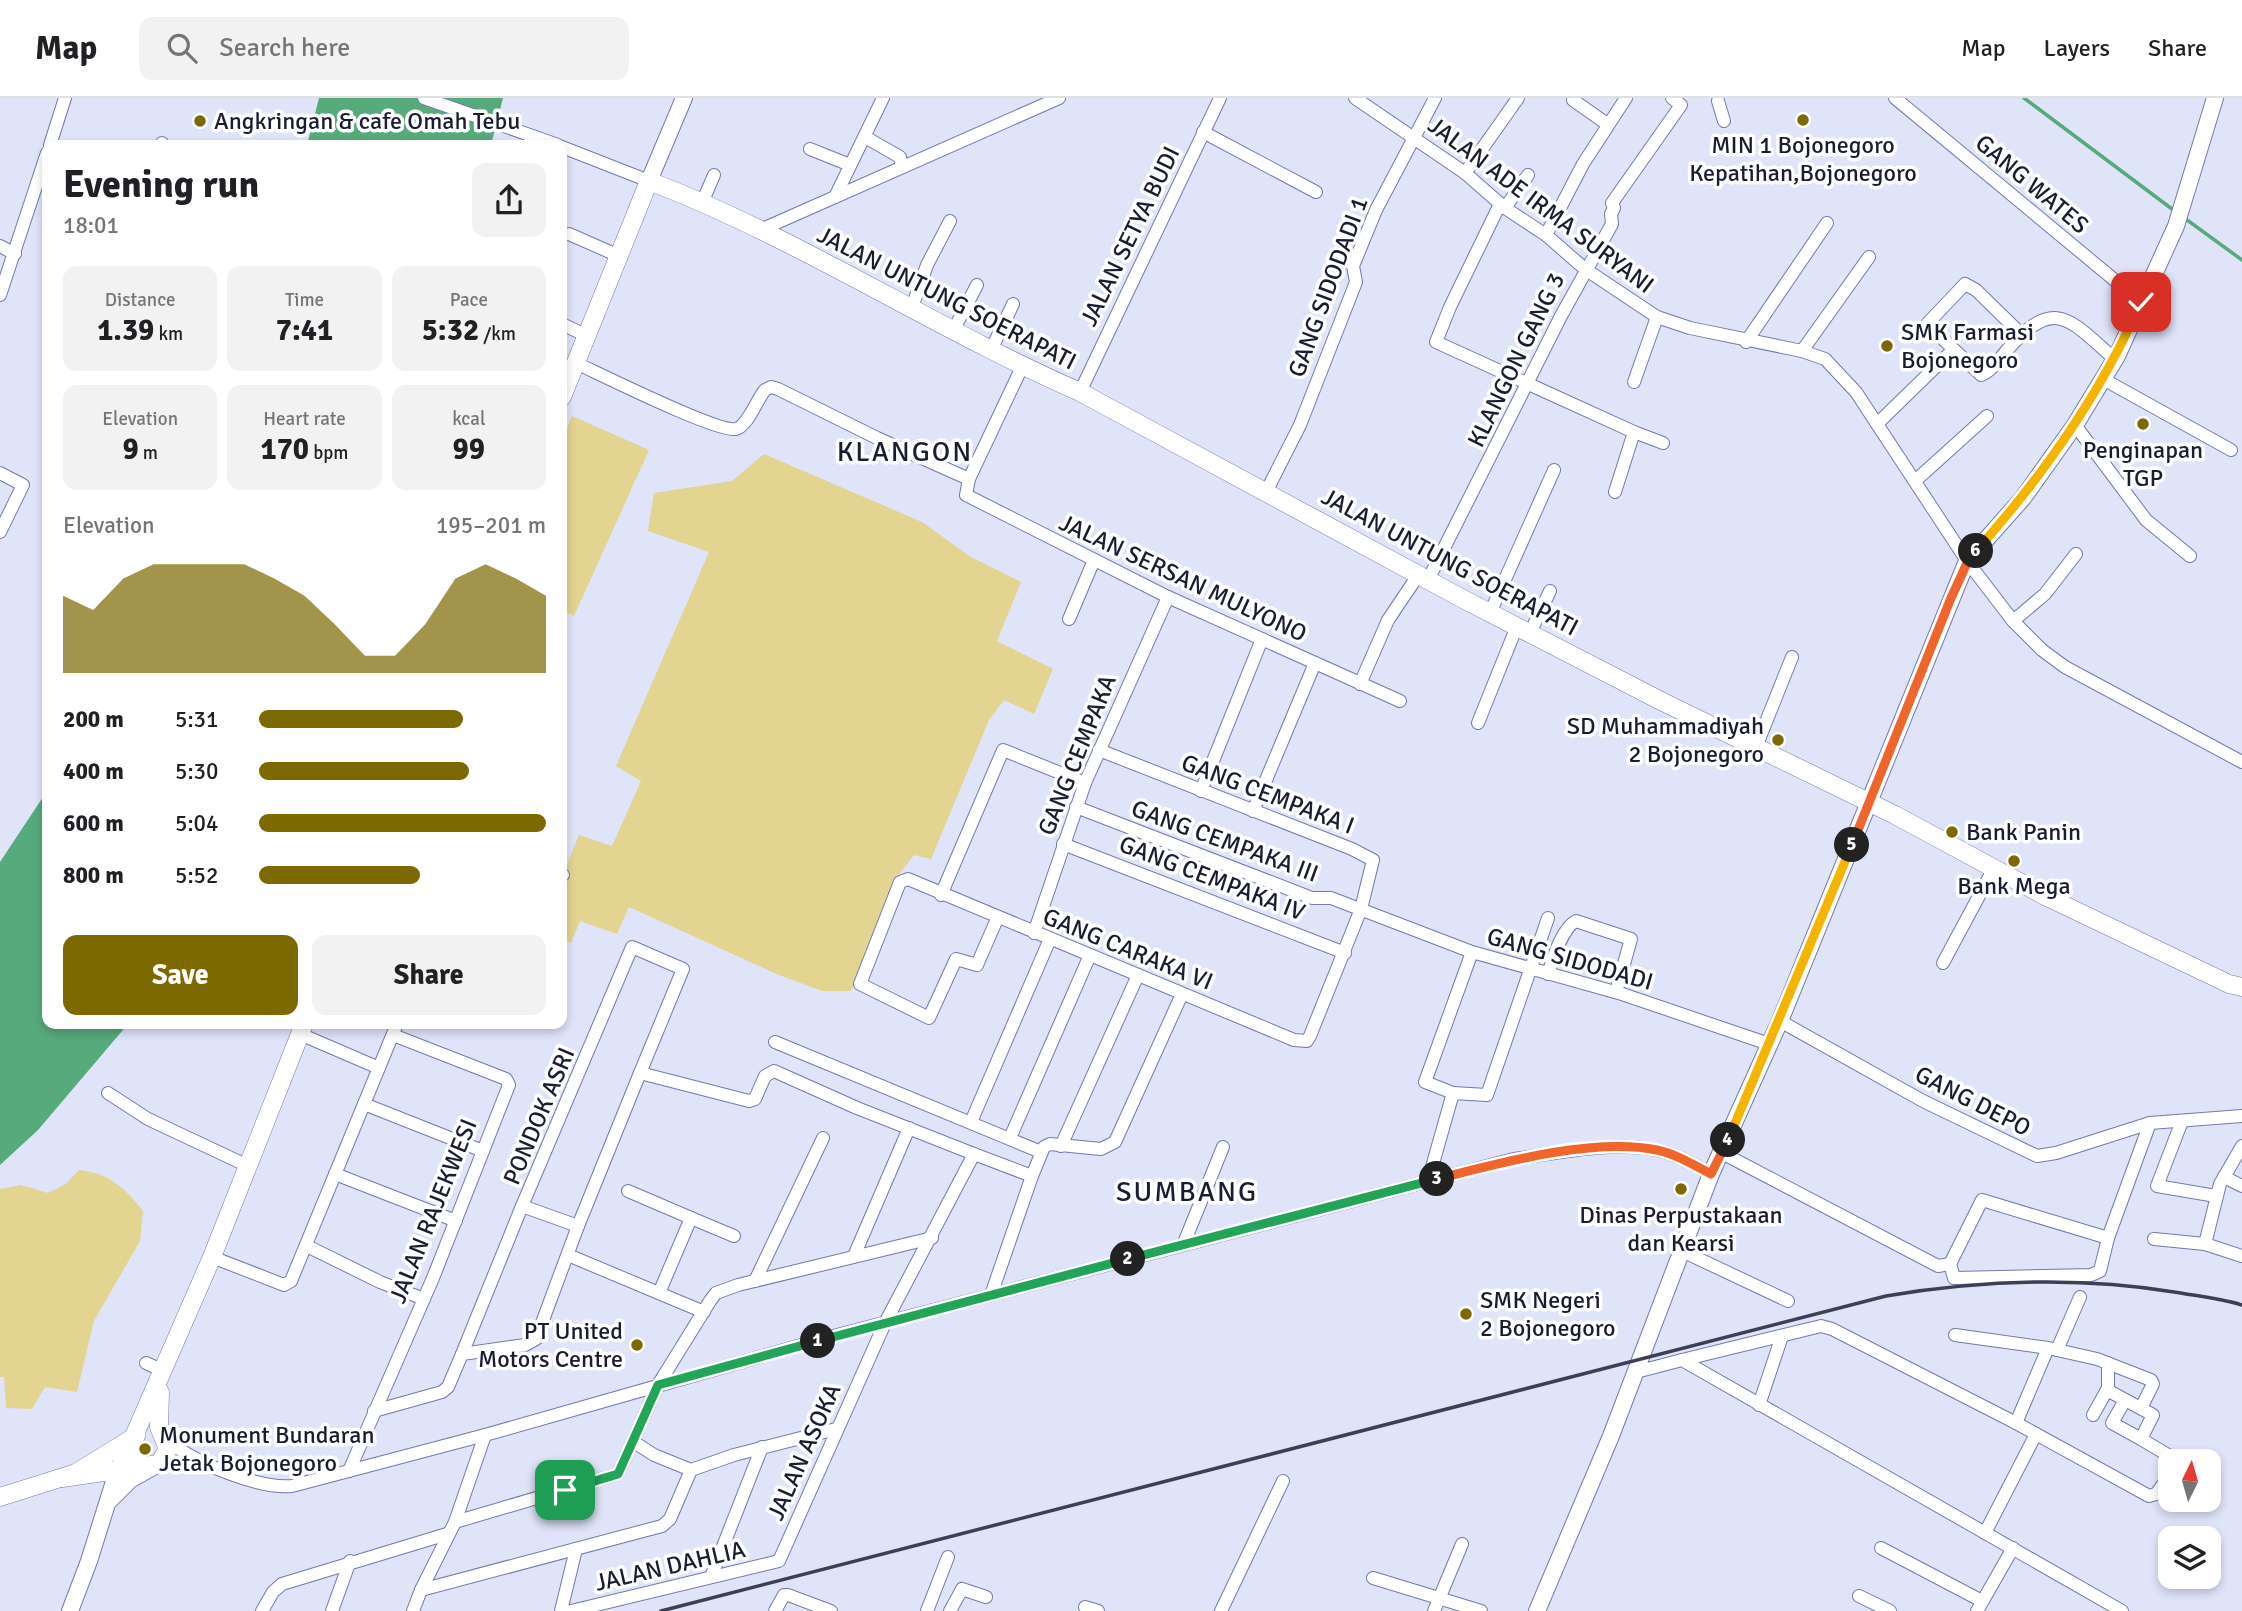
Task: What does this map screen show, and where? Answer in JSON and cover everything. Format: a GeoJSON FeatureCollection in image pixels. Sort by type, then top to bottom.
{"type":"FeatureCollection","features":[{"type":"Feature","properties":{"kind":"highway","name":"JALAN UNTUNG SOERAPATI"},"geometry":{"type":"LineString","coordinates":[[649,181],[758,231],[1022,367],[1080,392],[1490,613],[2238,989]]}},
{"type":"Feature","properties":{"kind":"highway"},"geometry":{"type":"LineString","coordinates":[[567,385],[649,181]]}},
{"type":"Feature","properties":{"kind":"highway"},"geometry":{"type":"LineString","coordinates":[[156,1465],[137,1462],[132,1457],[133,1440],[212,1257],[302,1029]]}},
{"type":"Feature","properties":{"kind":"highway"},"geometry":{"type":"LineString","coordinates":[[62,1478],[156,1465],[168,1449],[162,1435],[158,1409],[163,1372]]}},
{"type":"Feature","properties":{"kind":"highway"},"geometry":{"type":"LineString","coordinates":[[0,1497],[62,1478],[97,1462],[145,1430],[162,1435]]}},
{"type":"Feature","properties":{"kind":"main road"},"geometry":{"type":"LineString","coordinates":[[649,181],[684,98]]}},
{"type":"Feature","properties":{"kind":"main road"},"geometry":{"type":"LineString","coordinates":[[1537,1611],[1638,1364],[1711,1174],[1723,1153],[1780,1021],[1968,561],[2023,498],[2075,425],[2115,359],[2176,226],[2215,98]]}},
{"type":"Feature","properties":{"kind":"main road"},"geometry":{"type":"LineString","coordinates":[[70,1611],[117,1472],[133,1440]]}},
{"type":"Feature","properties":{"kind":"main road"},"geometry":{"type":"LineString","coordinates":[[106,1505],[130,1480],[156,1465]]}},
{"type":"Feature","properties":{"kind":"main road"},"geometry":{"type":"LineString","coordinates":[[82,1476],[103,1487],[106,1505]]}},
{"type":"Feature","properties":{"kind":"street"},"geometry":{"type":"LineString","coordinates":[[52,140],[65,98]]}},
{"type":"Feature","properties":{"kind":"street"},"geometry":{"type":"LineString","coordinates":[[424,98],[544,140]]}},
{"type":"Feature","properties":{"kind":"street"},"geometry":{"type":"LineString","coordinates":[[835,197],[883,98]]}},
{"type":"Feature","properties":{"kind":"street"},"geometry":{"type":"LineString","coordinates":[[758,231],[1059,98]]}},
{"type":"Feature","properties":{"kind":"street","name":"JALAN SETYA BUDI"},"geometry":{"type":"LineString","coordinates":[[1080,392],[1220,98]]}},
{"type":"Feature","properties":{"kind":"street","name":"JALAN ADE IRMA SURYANI"},"geometry":{"type":"LineString","coordinates":[[1355,98],[1465,173],[1502,206],[1546,235],[1585,269],[1657,317],[1746,342],[1802,351],[1825,359],[1842,375],[1877,424],[1968,561],[2014,621],[2042,650],[2065,667],[2242,762]]}},
{"type":"Feature","properties":{"kind":"street","name":"GANG SIDODADI 1"},"geometry":{"type":"LineString","coordinates":[[1266,492],[1300,425],[1356,282],[1353,266],[1376,210],[1435,98]]}},
{"type":"Feature","properties":{"kind":"street"},"geometry":{"type":"LineString","coordinates":[[1465,173],[1518,98]]}},
{"type":"Feature","properties":{"kind":"street"},"geometry":{"type":"LineString","coordinates":[[1546,235],[1607,124],[1626,98]]}},
{"type":"Feature","properties":{"kind":"street","name":"KLANGON GANG 3"},"geometry":{"type":"LineString","coordinates":[[1360,684],[1388,620],[1424,576],[1528,385],[1585,269],[1612,223],[1611,214],[1615,208],[1612,203],[1681,105],[1672,98]]}},
{"type":"Feature","properties":{"kind":"street","name":"GANG WATES"},"geometry":{"type":"LineString","coordinates":[[1895,98],[2141,302]]}},
{"type":"Feature","properties":{"kind":"street"},"geometry":{"type":"LineString","coordinates":[[1718,99],[1724,121]]}},
{"type":"Feature","properties":{"kind":"street"},"geometry":{"type":"LineString","coordinates":[[1573,100],[1607,124]]}},
{"type":"Feature","properties":{"kind":"street"},"geometry":{"type":"LineString","coordinates":[[1203,132],[1316,192]]}},
{"type":"Feature","properties":{"kind":"street"},"geometry":{"type":"LineString","coordinates":[[865,137],[900,157],[902,166]]}},
{"type":"Feature","properties":{"kind":"street"},"geometry":{"type":"LineString","coordinates":[[567,149],[649,181]]}},
{"type":"Feature","properties":{"kind":"street"},"geometry":{"type":"LineString","coordinates":[[810,149],[850,165]]}},
{"type":"Feature","properties":{"kind":"street"},"geometry":{"type":"LineString","coordinates":[[0,295],[42,173]]}},
{"type":"Feature","properties":{"kind":"street"},"geometry":{"type":"LineString","coordinates":[[702,204],[714,175]]}},
{"type":"Feature","properties":{"kind":"street"},"geometry":{"type":"LineString","coordinates":[[1528,175],[1502,206],[1436,337],[1436,342],[1663,443]]}},
{"type":"Feature","properties":{"kind":"street"},"geometry":{"type":"LineString","coordinates":[[911,310],[927,265],[950,221]]}},
{"type":"Feature","properties":{"kind":"street"},"geometry":{"type":"LineString","coordinates":[[1746,342],[1827,223]]}},
{"type":"Feature","properties":{"kind":"street"},"geometry":{"type":"LineString","coordinates":[[569,233],[619,256]]}},
{"type":"Feature","properties":{"kind":"street"},"geometry":{"type":"LineString","coordinates":[[0,246],[15,254]]}},
{"type":"Feature","properties":{"kind":"street"},"geometry":{"type":"LineString","coordinates":[[1802,351],[1869,257]]}},
{"type":"Feature","properties":{"kind":"street"},"geometry":{"type":"LineString","coordinates":[[2021,334],[1976,290],[1965,284],[1927,324],[1977,373],[1984,374],[2021,334],[2039,320],[2067,318],[2115,359]]}},
{"type":"Feature","properties":{"kind":"street"},"geometry":{"type":"LineString","coordinates":[[953,331],[977,285]]}},
{"type":"Feature","properties":{"kind":"street"},"geometry":{"type":"LineString","coordinates":[[991,350],[1013,304]]}},
{"type":"Feature","properties":{"kind":"street"},"geometry":{"type":"LineString","coordinates":[[1634,382],[1657,317]]}},
{"type":"Feature","properties":{"kind":"street"},"geometry":{"type":"LineString","coordinates":[[567,327],[587,337]]}},
{"type":"Feature","properties":{"kind":"street"},"geometry":{"type":"LineString","coordinates":[[1877,424],[1953,350]]}},
{"type":"Feature","properties":{"kind":"street"},"geometry":{"type":"LineString","coordinates":[[576,363],[692,415],[731,428],[742,425],[765,390],[771,387],[778,389],[877,438],[969,479],[1022,367]]}},
{"type":"Feature","properties":{"kind":"street"},"geometry":{"type":"LineString","coordinates":[[2103,379],[2231,450]]}},
{"type":"Feature","properties":{"kind":"street"},"geometry":{"type":"LineString","coordinates":[[1915,481],[1987,416]]}},
{"type":"Feature","properties":{"kind":"street"},"geometry":{"type":"LineString","coordinates":[[2075,425],[2146,520],[2190,556]]}},
{"type":"Feature","properties":{"kind":"street"},"geometry":{"type":"LineString","coordinates":[[1615,492],[1634,432]]}},
{"type":"Feature","properties":{"kind":"street"},"geometry":{"type":"LineString","coordinates":[[1490,613],[1554,470]]}},
{"type":"Feature","properties":{"kind":"street"},"geometry":{"type":"LineString","coordinates":[[0,473],[23,485],[0,532]]}},
{"type":"Feature","properties":{"kind":"street","name":"JALAN SERSAN MULYONO"},"geometry":{"type":"LineString","coordinates":[[969,479],[966,495],[1168,597],[1400,701]]}},
{"type":"Feature","properties":{"kind":"street"},"geometry":{"type":"LineString","coordinates":[[2014,621],[2045,594],[2076,554]]}},
{"type":"Feature","properties":{"kind":"street"},"geometry":{"type":"LineString","coordinates":[[1069,619],[1094,560]]}},
{"type":"Feature","properties":{"kind":"street"},"geometry":{"type":"LineString","coordinates":[[1478,723],[1523,630],[1550,591]]}},
{"type":"Feature","properties":{"kind":"street","name":"GANG CEMPAKA"},"geometry":{"type":"LineString","coordinates":[[1034,933],[1085,783],[1168,597]]}},
{"type":"Feature","properties":{"kind":"street"},"geometry":{"type":"LineString","coordinates":[[1201,791],[1262,639]]}},
{"type":"Feature","properties":{"kind":"street"},"geometry":{"type":"LineString","coordinates":[[1756,747],[1792,657]]}},
{"type":"Feature","properties":{"kind":"street"},"geometry":{"type":"LineString","coordinates":[[1253,811],[1315,663]]}},
{"type":"Feature","properties":{"kind":"street"},"geometry":{"type":"LineString","coordinates":[[941,895],[1003,750],[1085,783]]}},
{"type":"Feature","properties":{"kind":"street","name":"GANG CEMPAKA I"},"geometry":{"type":"LineString","coordinates":[[1099,750],[1369,856],[1373,866],[1361,909]]}},
{"type":"Feature","properties":{"kind":"street","name":"GANG CEMPAKA III"},"geometry":{"type":"LineString","coordinates":[[1076,807],[1312,898],[1331,898],[1361,909]]}},
{"type":"Feature","properties":{"kind":"street","name":"GANG CEMPAKA IV"},"geometry":{"type":"LineString","coordinates":[[1063,844],[1345,953]]}},
{"type":"Feature","properties":{"kind":"street"},"geometry":{"type":"LineString","coordinates":[[1942,963],[1994,868]]}},
{"type":"Feature","properties":{"kind":"street","name":"GANG CARAKA VI"},"geometry":{"type":"LineString","coordinates":[[997,919],[977,965],[956,959],[928,1018],[862,988],[860,979],[900,882],[908,879],[997,919],[1182,995],[1294,1040],[1307,1041],[1361,909]]}},
{"type":"Feature","properties":{"kind":"street","name":"GANG SIDODADI"},"geometry":{"type":"LineString","coordinates":[[1361,909],[1472,952],[1616,992],[1769,1044]]}},
{"type":"Feature","properties":{"kind":"street"},"geometry":{"type":"LineString","coordinates":[[1472,952],[1425,1082],[1453,1093],[1483,1097],[1487,1095],[1548,918]]}},
{"type":"Feature","properties":{"kind":"street"},"geometry":{"type":"LineString","coordinates":[[1548,974],[1558,945],[1576,921],[1631,939],[1616,992]]}},
{"type":"Feature","properties":{"kind":"street"},"geometry":{"type":"LineString","coordinates":[[971,1122],[1050,939]]}},
{"type":"Feature","properties":{"kind":"street","name":"PONDOK ASRI"},"geometry":{"type":"LineString","coordinates":[[462,1354],[525,1345],[536,1339],[578,1226],[683,970],[632,947],[522,1206],[578,1226]]}},
{"type":"Feature","properties":{"kind":"street"},"geometry":{"type":"LineString","coordinates":[[1010,1139],[1090,955]]}},
{"type":"Feature","properties":{"kind":"street"},"geometry":{"type":"LineString","coordinates":[[1061,1146],[1138,975]]}},
{"type":"Feature","properties":{"kind":"street"},"geometry":{"type":"LineString","coordinates":[[991,1295],[1041,1152],[1050,1144],[1101,1149],[1115,1142],[1182,995]]}},
{"type":"Feature","properties":{"kind":"street","name":"GANG DEPO"},"geometry":{"type":"LineString","coordinates":[[1780,1021],[1923,1101],[2037,1156],[2056,1153],[2150,1123],[2242,1116]]}},
{"type":"Feature","properties":{"kind":"street"},"geometry":{"type":"LineString","coordinates":[[302,1029],[379,1068]]}},
{"type":"Feature","properties":{"kind":"street"},"geometry":{"type":"LineString","coordinates":[[212,1257],[284,1285],[290,1281],[307,1246],[395,1029]]}},
{"type":"Feature","properties":{"kind":"street","name":"JALAN RAJEKWESI"},"geometry":{"type":"LineString","coordinates":[[349,1471],[456,1221],[508,1081],[395,1029]]}},
{"type":"Feature","properties":{"kind":"street"},"geometry":{"type":"LineString","coordinates":[[775,1042],[1041,1152]]}},
{"type":"Feature","properties":{"kind":"street"},"geometry":{"type":"LineString","coordinates":[[640,1073],[749,1101],[755,1099],[765,1076],[774,1071],[1032,1176]]}},
{"type":"Feature","properties":{"kind":"street"},"geometry":{"type":"LineString","coordinates":[[108,1093],[156,1124],[248,1166]]}},
{"type":"Feature","properties":{"kind":"street"},"geometry":{"type":"LineString","coordinates":[[1427,1181],[1453,1093]]}},
{"type":"Feature","properties":{"kind":"street"},"geometry":{"type":"LineString","coordinates":[[364,1104],[483,1151]]}},
{"type":"Feature","properties":{"kind":"street"},"geometry":{"type":"LineString","coordinates":[[2182,1121],[2157,1185],[2216,1196]]}},
{"type":"Feature","properties":{"kind":"street"},"geometry":{"type":"LineString","coordinates":[[2108,1238],[1982,1200],[1950,1264],[1954,1278],[2091,1275],[2102,1269],[2108,1238],[2150,1123]]}},
{"type":"Feature","properties":{"kind":"street"},"geometry":{"type":"LineString","coordinates":[[854,1256],[909,1128]]}},
{"type":"Feature","properties":{"kind":"street"},"geometry":{"type":"LineString","coordinates":[[755,1281],[823,1138]]}},
{"type":"Feature","properties":{"kind":"street"},"geometry":{"type":"LineString","coordinates":[[2205,1244],[2216,1196],[2242,1146]]}},
{"type":"Feature","properties":{"kind":"street"},"geometry":{"type":"LineString","coordinates":[[1184,1243],[1223,1147]]}},
{"type":"Feature","properties":{"kind":"street"},"geometry":{"type":"LineString","coordinates":[[162,1435],[198,1459],[265,1485],[278,1487],[312,1482],[885,1323],[1514,1159],[1607,1148],[1658,1150],[1711,1174]]}},
{"type":"Feature","properties":{"kind":"street"},"geometry":{"type":"LineString","coordinates":[[1723,1153],[1936,1266],[1950,1264]]}},
{"type":"Feature","properties":{"kind":"street","name":"JALAN ASOKA"},"geometry":{"type":"LineString","coordinates":[[779,1561],[885,1323],[974,1154]]}},
{"type":"Feature","properties":{"kind":"street"},"geometry":{"type":"LineString","coordinates":[[335,1174],[456,1221]]}},
{"type":"Feature","properties":{"kind":"street"},"geometry":{"type":"LineString","coordinates":[[2224,1177],[2242,1186]]}},
{"type":"Feature","properties":{"kind":"street"},"geometry":{"type":"LineString","coordinates":[[628,1191],[734,1236]]}},
{"type":"Feature","properties":{"kind":"street"},"geometry":{"type":"LineString","coordinates":[[374,1411],[442,1392],[448,1387],[522,1206]]}},
{"type":"Feature","properties":{"kind":"street"},"geometry":{"type":"LineString","coordinates":[[659,1293],[691,1218]]}},
{"type":"Feature","properties":{"kind":"street"},"geometry":{"type":"LineString","coordinates":[[455,1522],[612,1478],[623,1467],[658,1385],[716,1293],[932,1238]]}},
{"type":"Feature","properties":{"kind":"street"},"geometry":{"type":"LineString","coordinates":[[2154,1239],[2205,1244],[2242,1256]]}},
{"type":"Feature","properties":{"kind":"street"},"geometry":{"type":"LineString","coordinates":[[307,1246],[380,1282],[424,1298]]}},
{"type":"Feature","properties":{"kind":"street"},"geometry":{"type":"LineString","coordinates":[[1682,1251],[1788,1301]]}},
{"type":"Feature","properties":{"kind":"street"},"geometry":{"type":"LineString","coordinates":[[568,1255],[704,1312]]}},
{"type":"Feature","properties":{"kind":"street"},"geometry":{"type":"LineString","coordinates":[[2016,1423],[2080,1297]]}},
{"type":"Feature","properties":{"kind":"street"},"geometry":{"type":"LineString","coordinates":[[1638,1364],[1682,1360],[1821,1326],[1832,1329],[2016,1423],[2149,1496],[2158,1491]]}},
{"type":"Feature","properties":{"kind":"street"},"geometry":{"type":"LineString","coordinates":[[1955,1335],[2052,1349],[2108,1363],[2153,1382],[2141,1408]]}},
{"type":"Feature","properties":{"kind":"street"},"geometry":{"type":"LineString","coordinates":[[1759,1405],[1782,1336]]}},
{"type":"Feature","properties":{"kind":"street"},"geometry":{"type":"LineString","coordinates":[[1682,1360],[2122,1611]]}},
{"type":"Feature","properties":{"kind":"street"},"geometry":{"type":"LineString","coordinates":[[146,1363],[163,1372]]}},
{"type":"Feature","properties":{"kind":"street"},"geometry":{"type":"LineString","coordinates":[[2093,1415],[2107,1390],[2108,1363]]}},
{"type":"Feature","properties":{"kind":"street"},"geometry":{"type":"LineString","coordinates":[[2107,1390],[2154,1416],[2141,1439]]}},
{"type":"Feature","properties":{"kind":"street"},"geometry":{"type":"LineString","coordinates":[[2125,1400],[2112,1423],[2158,1449]]}},
{"type":"Feature","properties":{"kind":"street"},"geometry":{"type":"LineString","coordinates":[[634,1442],[654,1455],[691,1470],[762,1447],[836,1429]]}},
{"type":"Feature","properties":{"kind":"street"},"geometry":{"type":"LineString","coordinates":[[1985,1533],[2036,1434]]}},
{"type":"Feature","properties":{"kind":"street"},"geometry":{"type":"LineString","coordinates":[[413,1611],[447,1534],[455,1522],[485,1435]]}},
{"type":"Feature","properties":{"kind":"street"},"geometry":{"type":"LineString","coordinates":[[711,1577],[762,1447]]}},
{"type":"Feature","properties":{"kind":"street"},"geometry":{"type":"LineString","coordinates":[[156,1465],[198,1459]]}},
{"type":"Feature","properties":{"kind":"street"},"geometry":{"type":"LineString","coordinates":[[421,1590],[662,1526],[670,1519],[691,1470]]}},
{"type":"Feature","properties":{"kind":"street"},"geometry":{"type":"LineString","coordinates":[[1221,1611],[1283,1481]]}},
{"type":"Feature","properties":{"kind":"street"},"geometry":{"type":"LineString","coordinates":[[262,1611],[273,1592],[282,1584],[350,1561],[447,1534]]}},
{"type":"Feature","properties":{"kind":"street"},"geometry":{"type":"LineString","coordinates":[[1434,1611],[1462,1544]]}},
{"type":"Feature","properties":{"kind":"street"},"geometry":{"type":"LineString","coordinates":[[1881,1548],[1980,1606],[2012,1548]]}},
{"type":"Feature","properties":{"kind":"street"},"geometry":{"type":"LineString","coordinates":[[561,1611],[576,1549]]}},
{"type":"Feature","properties":{"kind":"street"},"geometry":{"type":"LineString","coordinates":[[927,1611],[948,1557]]}},
{"type":"Feature","properties":{"kind":"street"},"geometry":{"type":"LineString","coordinates":[[332,1611],[350,1561]]}},
{"type":"Feature","properties":{"kind":"street","name":"JALAN DAHLIA"},"geometry":{"type":"LineString","coordinates":[[571,1611],[779,1561]]}},
{"type":"Feature","properties":{"kind":"street"},"geometry":{"type":"LineString","coordinates":[[1373,1578],[1481,1611]]}},
{"type":"Feature","properties":{"kind":"street"},"geometry":{"type":"LineString","coordinates":[[950,1611],[962,1589],[986,1597]]}},
{"type":"Feature","properties":{"kind":"street"},"geometry":{"type":"LineString","coordinates":[[775,1611],[784,1595],[832,1611]]}},
{"type":"Feature","properties":{"kind":"street"},"geometry":{"type":"LineString","coordinates":[[1859,1596],[1890,1611]]}},
{"type":"Feature","properties":{"kind":"street"},"geometry":{"type":"LineString","coordinates":[[1085,1606],[1098,1611]]}},
{"type":"Feature","properties":{"kind":"shaded area"},"geometry":{"type":"Polygon","coordinates":[[[319,98],[503,98],[492,140],[308,140],[319,98]]]}},
{"type":"Feature","properties":{"kind":"shaded area"},"geometry":{"type":"Polygon","coordinates":[[[572,416],[649,450],[574,616],[567,613],[567,428],[572,416]]]}},
{"type":"Feature","properties":{"kind":"shaded area"},"geometry":{"type":"Polygon","coordinates":[[[764,454],[922,522],[971,557],[1021,582],[997,641],[1053,669],[1034,714],[1004,700],[989,720],[931,859],[914,855],[900,873],[851,991],[822,991],[779,975],[629,907],[617,934],[580,921],[571,943],[567,941],[567,864],[579,835],[612,846],[641,781],[616,766],[709,552],[648,531],[654,493],[732,481],[764,454]]]}},
{"type":"Feature","properties":{"kind":"shaded area"},"geometry":{"type":"Polygon","coordinates":[[[42,799],[42,1029],[124,1029],[38,1130],[0,1165],[0,862],[42,799]]]}},
{"type":"Feature","properties":{"kind":"shaded area"},"geometry":{"type":"Polygon","coordinates":[[[79,1170],[99,1174],[116,1183],[143,1211],[140,1241],[94,1321],[77,1392],[45,1387],[32,1409],[6,1408],[4,1377],[0,1377],[0,1189],[21,1185],[48,1193],[66,1184],[79,1170]]]}},
{"type":"Feature","properties":{"kind":"waterway"},"geometry":{"type":"LineString","coordinates":[[2024,98],[2176,212]]}},
{"type":"Feature","properties":{"kind":"waterway"},"geometry":{"type":"LineString","coordinates":[[2183,217],[2242,260]]}},
{"type":"Feature","properties":{"kind":"railway"},"geometry":{"type":"LineString","coordinates":[[661,1611],[1886,1296],[1994,1283],[2066,1282],[2138,1287],[2242,1305]]}},
{"type":"Feature","properties":{"kind":"place","name":"MIN 1 Bojonegoro Kepatihan,Bojonegoro"},"geometry":{"type":"Point","coordinates":[1803,120]}},
{"type":"Feature","properties":{"kind":"place","name":"Angkringan & cafe Omah Tebu"},"geometry":{"type":"Point","coordinates":[200,121]}},
{"type":"Feature","properties":{"kind":"place","name":"SMK Farmasi Bojonegoro"},"geometry":{"type":"Point","coordinates":[1887,346]}},
{"type":"Feature","properties":{"kind":"place","name":"Penginapan TGP"},"geometry":{"type":"Point","coordinates":[2143,424]}},
{"type":"Feature","properties":{"kind":"place","name":"SD Muhammadiyah 2 Bojonegoro"},"geometry":{"type":"Point","coordinates":[1778,740]}},
{"type":"Feature","properties":{"kind":"place","name":"Bank Panin"},"geometry":{"type":"Point","coordinates":[1952,832]}},
{"type":"Feature","properties":{"kind":"place","name":"Bank Mega"},"geometry":{"type":"Point","coordinates":[2014,861]}},
{"type":"Feature","properties":{"kind":"place","name":"Dinas Perpustakaan dan Kearsi"},"geometry":{"type":"Point","coordinates":[1681,1189]}},
{"type":"Feature","properties":{"kind":"place","name":"SMK Negeri 2 Bojonegoro"},"geometry":{"type":"Point","coordinates":[1466,1314]}},
{"type":"Feature","properties":{"kind":"place","name":"PT United Motors Centre"},"geometry":{"type":"Point","coordinates":[637,1345]}},
{"type":"Feature","properties":{"kind":"place","name":"Monument Bundaran Jetak Bojonegoro"},"geometry":{"type":"Point","coordinates":[145,1449]}},
{"type":"Feature","properties":{"kind":"district","name":"KLANGON"},"geometry":{"type":"Point","coordinates":[905,451]}},
{"type":"Feature","properties":{"kind":"district","name":"SUMBANG"},"geometry":{"type":"Point","coordinates":[1187,1191]}},
{"type":"Feature","properties":{"kind":"route"},"geometry":{"type":"LineString","coordinates":[[565,1490],[618,1474],[658,1385],[826,1338],[1514,1159],[1607,1148],[1642,1148],[1677,1156],[1711,1174],[1723,1153],[1780,1021],[1968,561],[2023,498],[2075,425],[2118,356],[2141,302]]}}]}
